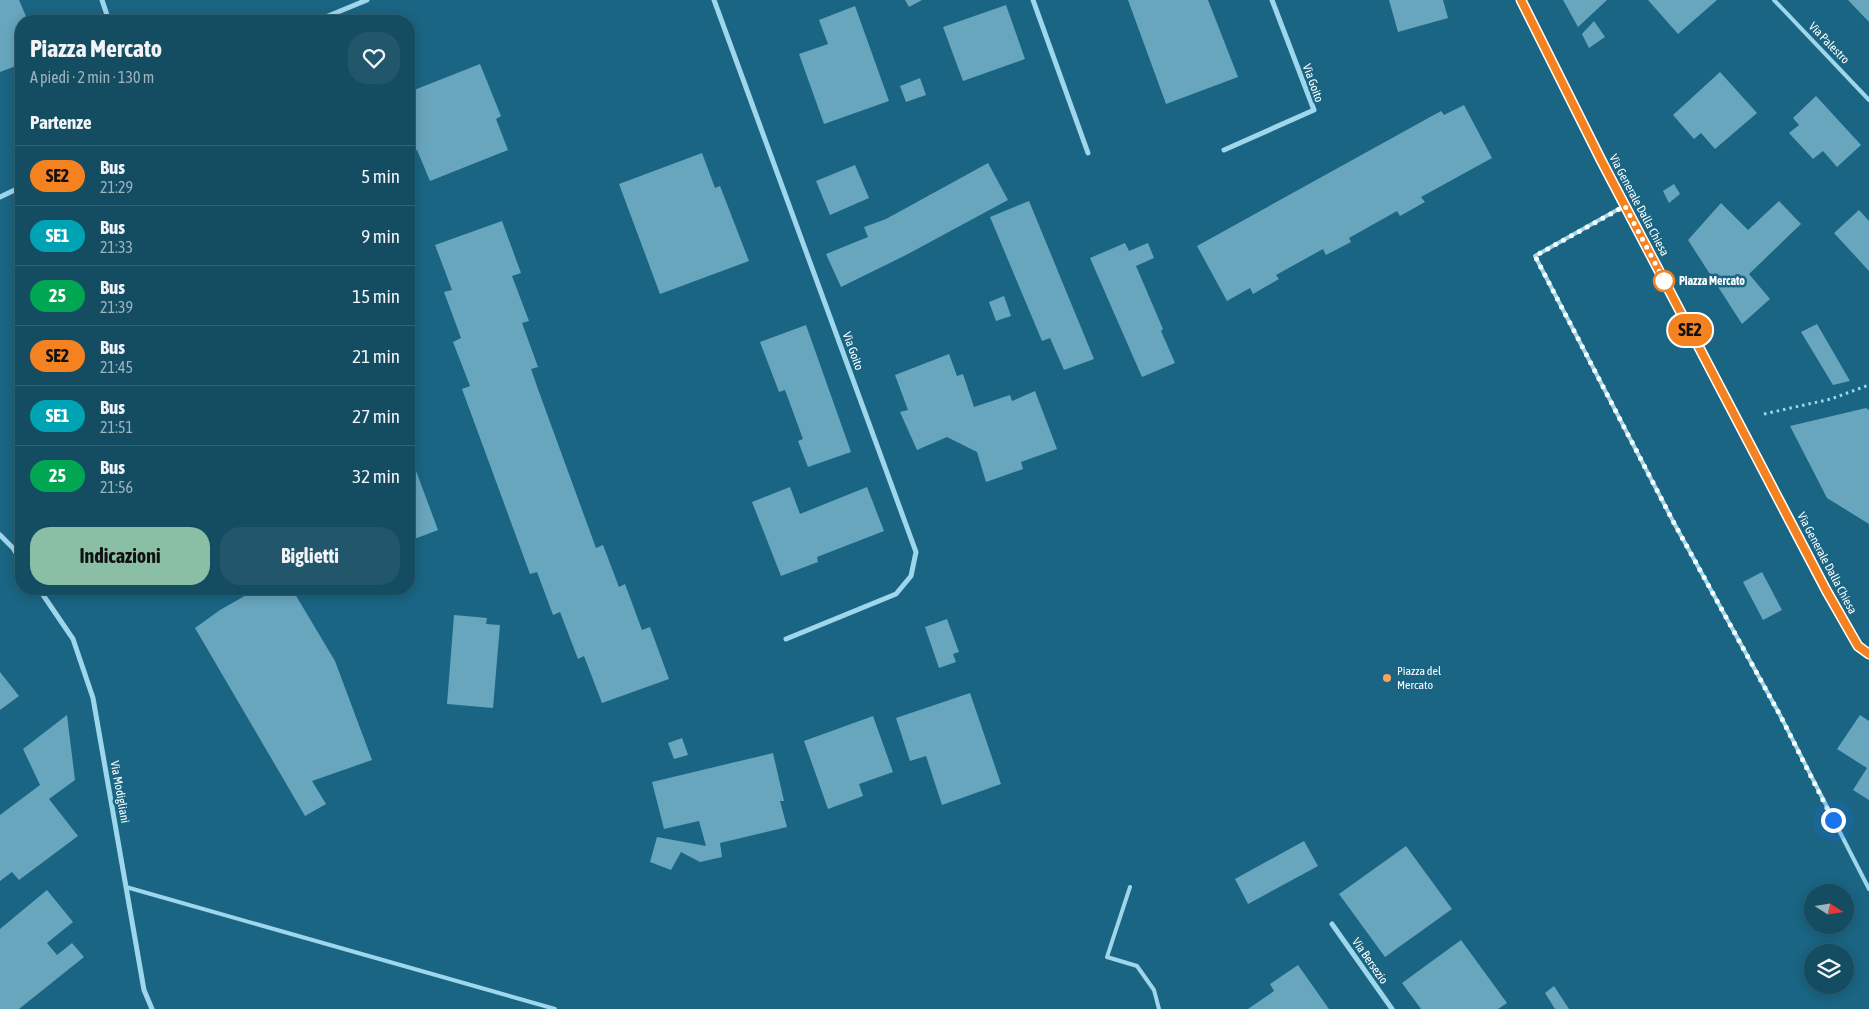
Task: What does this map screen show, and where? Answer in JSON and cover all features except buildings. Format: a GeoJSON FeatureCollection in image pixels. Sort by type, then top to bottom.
{"type":"FeatureCollection","features":[{"type":"Feature","properties":{"kind":"street"},"geometry":{"type":"LineString","coordinates":[[102,0],[107,15]]}},
{"type":"Feature","properties":{"kind":"street"},"geometry":{"type":"LineString","coordinates":[[331,15],[367,0]]}},
{"type":"Feature","properties":{"kind":"street","name":"Via Goito"},"geometry":{"type":"LineString","coordinates":[[714,0],[916,552],[911,576],[896,594],[786,639]]}},
{"type":"Feature","properties":{"kind":"street"},"geometry":{"type":"LineString","coordinates":[[1033,0],[1088,153]]}},
{"type":"Feature","properties":{"kind":"street","name":"Via Goito"},"geometry":{"type":"LineString","coordinates":[[1224,150],[1314,110],[1272,0]]}},
{"type":"Feature","properties":{"kind":"street","name":"Via Generale Dalla Chiesa"},"geometry":{"type":"LineString","coordinates":[[1521,0],[1625,206],[1826,590],[1858,646],[1869,654]]}},
{"type":"Feature","properties":{"kind":"street"},"geometry":{"type":"LineString","coordinates":[[0,197],[15,190]]}},
{"type":"Feature","properties":{"kind":"street"},"geometry":{"type":"LineString","coordinates":[[0,535],[15,551]]}},
{"type":"Feature","properties":{"kind":"street","name":"Via Modigliani"},"geometry":{"type":"LineString","coordinates":[[42,595],[74,639],[93,698],[144,990],[152,1009]]}},
{"type":"Feature","properties":{"kind":"street","name":"Via Bersezio"},"geometry":{"type":"LineString","coordinates":[[1332,924],[1392,1009]]}},
{"type":"Feature","properties":{"kind":"lane","name":"Via Palestro"},"geometry":{"type":"LineString","coordinates":[[1774,0],[1869,100]]}},
{"type":"Feature","properties":{"kind":"lane"},"geometry":{"type":"LineString","coordinates":[[1625,206],[1535,256],[1674,523],[1780,715],[1869,889]]}},
{"type":"Feature","properties":{"kind":"lane"},"geometry":{"type":"LineString","coordinates":[[1130,887],[1107,957],[1137,966],[1154,990],[1159,1009]]}},
{"type":"Feature","properties":{"kind":"lane"},"geometry":{"type":"LineString","coordinates":[[126,888],[555,1009]]}},
{"type":"Feature","properties":{"kind":"path"},"geometry":{"type":"LineString","coordinates":[[1738,420],[1831,399],[1869,385]]}},
{"type":"Feature","properties":{"kind":"bus line","name":"SE2"},"geometry":{"type":"LineString","coordinates":[[1521,0],[1601,160],[1826,590],[1858,646],[1869,654]]}},
{"type":"Feature","properties":{"kind":"place","name":"Piazza Mercato"},"geometry":{"type":"Point","coordinates":[1664,281]}},
{"type":"Feature","properties":{"kind":"place","name":"Piazza del Mercato"},"geometry":{"type":"Point","coordinates":[1387,678]}},
{"type":"Feature","properties":{"kind":"route"},"geometry":{"type":"LineString","coordinates":[[1664,281],[1668,288],[1625,206],[1535,256],[1674,523],[1780,715],[1833,820]]}}]}
